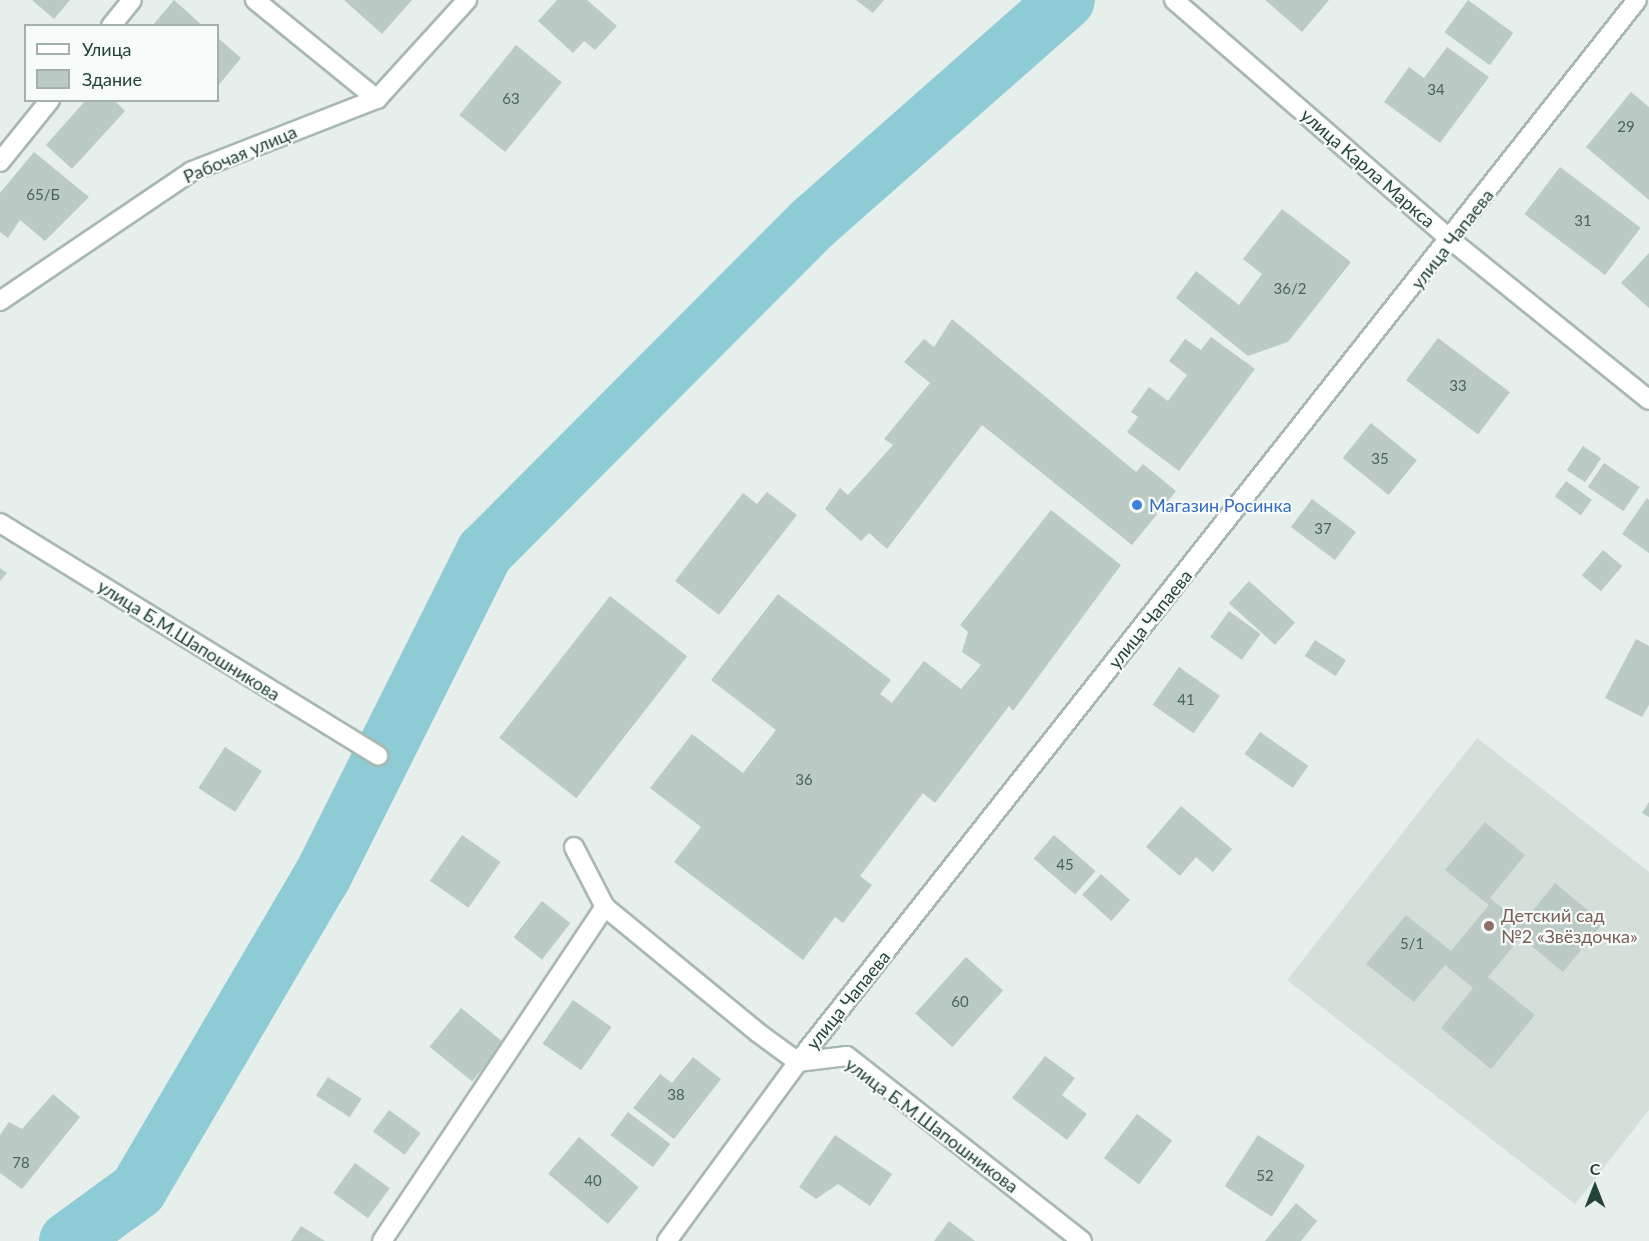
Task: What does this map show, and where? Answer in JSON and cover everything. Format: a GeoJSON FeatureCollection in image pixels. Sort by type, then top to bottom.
{"type":"FeatureCollection","features":[{"type":"Feature","properties":{"kind":"street"},"geometry":{"type":"LineString","coordinates":[[113,24],[132,0]]}},
{"type":"Feature","properties":{"kind":"street"},"geometry":{"type":"LineString","coordinates":[[255,0],[377,99]]}},
{"type":"Feature","properties":{"kind":"street","name":"Рабочая улица"},"geometry":{"type":"LineString","coordinates":[[0,301],[192,171],[377,99],[467,0]]}},
{"type":"Feature","properties":{"kind":"street","name":"улица Карла Маркса"},"geometry":{"type":"LineString","coordinates":[[1174,0],[1452,241],[1649,400]]}},
{"type":"Feature","properties":{"kind":"street","name":"улица Чапаева"},"geometry":{"type":"LineString","coordinates":[[667,1241],[798,1062],[1452,241],[1637,0]]}},
{"type":"Feature","properties":{"kind":"street"},"geometry":{"type":"LineString","coordinates":[[0,162],[48,102]]}},
{"type":"Feature","properties":{"kind":"street","name":"улица Б.М.Шапошникова"},"geometry":{"type":"LineString","coordinates":[[0,523],[378,756]]}},
{"type":"Feature","properties":{"kind":"street"},"geometry":{"type":"LineString","coordinates":[[574,847],[605,907],[798,1062]]}},
{"type":"Feature","properties":{"kind":"street"},"geometry":{"type":"LineString","coordinates":[[382,1241],[605,907]]}},
{"type":"Feature","properties":{"kind":"street","name":"улица Б.М.Шапошникова"},"geometry":{"type":"LineString","coordinates":[[798,1062],[847,1056],[1082,1241]]}},
{"type":"Feature","properties":{"kind":"shaded area","name":"Детский сад №2 «Звёздочка»"},"geometry":{"type":"Polygon","coordinates":[[[1477,738],[1649,872],[1649,1110],[1575,1204],[1287,980],[1477,738]]]}},
{"type":"Feature","properties":{"kind":"building"},"geometry":{"type":"Polygon","coordinates":[[[32,0],[70,0],[54,19],[32,0]]]}},
{"type":"Feature","properties":{"kind":"building"},"geometry":{"type":"Polygon","coordinates":[[[174,0],[201,24],[154,24],[174,0]]]}},
{"type":"Feature","properties":{"kind":"building"},"geometry":{"type":"Polygon","coordinates":[[[344,0],[412,0],[382,34],[344,0]]]}},
{"type":"Feature","properties":{"kind":"building"},"geometry":{"type":"Polygon","coordinates":[[[557,0],[587,0],[617,26],[595,50],[584,41],[573,53],[538,21],[557,0]]]}},
{"type":"Feature","properties":{"kind":"building"},"geometry":{"type":"Polygon","coordinates":[[[856,0],[884,0],[873,13],[856,0]]]}},
{"type":"Feature","properties":{"kind":"building"},"geometry":{"type":"Polygon","coordinates":[[[1265,0],[1329,0],[1302,32],[1265,0]]]}},
{"type":"Feature","properties":{"kind":"building"},"geometry":{"type":"Polygon","coordinates":[[[1468,0],[1513,33],[1490,65],[1444,32],[1468,0]]]}},
{"type":"Feature","properties":{"kind":"building"},"geometry":{"type":"Polygon","coordinates":[[[219,39],[241,58],[219,85],[219,39]]]}},
{"type":"Feature","properties":{"kind":"building"},"geometry":{"type":"Polygon","coordinates":[[[516,45],[562,82],[505,152],[459,115],[516,45]]]}},
{"type":"Feature","properties":{"kind":"building"},"geometry":{"type":"Polygon","coordinates":[[[1447,47],[1489,77],[1440,143],[1384,102],[1409,67],[1424,78],[1447,47]]]}},
{"type":"Feature","properties":{"kind":"building"},"geometry":{"type":"Polygon","coordinates":[[[1631,92],[1649,107],[1649,200],[1586,147],[1631,92]]]}},
{"type":"Feature","properties":{"kind":"building"},"geometry":{"type":"Polygon","coordinates":[[[84,102],[116,102],[125,111],[72,169],[46,145],[84,102]]]}},
{"type":"Feature","properties":{"kind":"building"},"geometry":{"type":"Polygon","coordinates":[[[34,152],[89,197],[45,241],[20,220],[8,238],[0,232],[0,193],[34,152]]]}},
{"type":"Feature","properties":{"kind":"building"},"geometry":{"type":"Polygon","coordinates":[[[1560,167],[1641,228],[1605,275],[1524,214],[1560,167]]]}},
{"type":"Feature","properties":{"kind":"building"},"geometry":{"type":"Polygon","coordinates":[[[1282,209],[1351,262],[1288,342],[1248,356],[1176,298],[1196,271],[1239,305],[1262,274],[1243,259],[1282,209]]]}},
{"type":"Feature","properties":{"kind":"building"},"geometry":{"type":"Polygon","coordinates":[[[1649,253],[1649,308],[1621,283],[1649,253]]]}},
{"type":"Feature","properties":{"kind":"building"},"geometry":{"type":"Polygon","coordinates":[[[952,319],[1136,472],[1143,464],[1176,491],[1132,545],[982,425],[887,549],[869,533],[861,541],[825,509],[840,488],[848,495],[893,445],[884,439],[930,383],[904,362],[924,339],[934,347],[952,319]]]}},
{"type":"Feature","properties":{"kind":"building"},"geometry":{"type":"Polygon","coordinates":[[[1211,337],[1255,369],[1179,471],[1127,432],[1138,417],[1131,412],[1149,387],[1168,401],[1187,375],[1169,361],[1185,339],[1201,350],[1211,337]]]}},
{"type":"Feature","properties":{"kind":"building"},"geometry":{"type":"Polygon","coordinates":[[[1438,338],[1510,392],[1478,434],[1406,380],[1438,338]]]}},
{"type":"Feature","properties":{"kind":"building"},"geometry":{"type":"Polygon","coordinates":[[[1371,423],[1417,460],[1389,495],[1343,458],[1371,423]]]}},
{"type":"Feature","properties":{"kind":"building"},"geometry":{"type":"Polygon","coordinates":[[[1583,446],[1601,458],[1585,482],[1567,470],[1583,446]]]}},
{"type":"Feature","properties":{"kind":"building"},"geometry":{"type":"Polygon","coordinates":[[[1604,463],[1640,487],[1623,511],[1588,487],[1604,463]]]}},
{"type":"Feature","properties":{"kind":"building"},"geometry":{"type":"Polygon","coordinates":[[[1566,481],[1592,500],[1581,515],[1555,496],[1566,481]]]}},
{"type":"Feature","properties":{"kind":"building"},"geometry":{"type":"Polygon","coordinates":[[[767,492],[797,515],[719,615],[675,581],[743,493],[757,504],[767,492]]]}},
{"type":"Feature","properties":{"kind":"building"},"geometry":{"type":"Polygon","coordinates":[[[1647,498],[1649,500],[1649,553],[1622,534],[1647,498]]]}},
{"type":"Feature","properties":{"kind":"building"},"geometry":{"type":"Polygon","coordinates":[[[1312,499],[1356,532],[1335,560],[1291,527],[1312,499]]]}},
{"type":"Feature","properties":{"kind":"building"},"geometry":{"type":"Polygon","coordinates":[[[1051,510],[1121,565],[1013,711],[1009,706],[935,803],[923,793],[860,876],[872,885],[843,923],[835,917],[803,960],[674,862],[701,827],[650,788],[692,734],[743,773],[776,730],[711,680],[778,594],[891,680],[880,694],[892,703],[924,661],[961,689],[981,665],[962,652],[968,632],[960,625],[1051,510]]]}},
{"type":"Feature","properties":{"kind":"building"},"geometry":{"type":"Polygon","coordinates":[[[1603,550],[1622,566],[1601,591],[1582,575],[1603,550]]]}},
{"type":"Feature","properties":{"kind":"building"},"geometry":{"type":"Polygon","coordinates":[[[0,568],[7,573],[0,581],[0,568]]]}},
{"type":"Feature","properties":{"kind":"building"},"geometry":{"type":"Polygon","coordinates":[[[1249,581],[1295,622],[1275,645],[1229,603],[1249,581]]]}},
{"type":"Feature","properties":{"kind":"building"},"geometry":{"type":"Polygon","coordinates":[[[610,596],[687,656],[576,798],[499,738],[610,596]]]}},
{"type":"Feature","properties":{"kind":"building"},"geometry":{"type":"Polygon","coordinates":[[[1229,611],[1261,634],[1242,660],[1210,637],[1229,611]]]}},
{"type":"Feature","properties":{"kind":"building"},"geometry":{"type":"Polygon","coordinates":[[[1636,639],[1649,646],[1649,705],[1642,717],[1605,698],[1636,639]]]}},
{"type":"Feature","properties":{"kind":"building"},"geometry":{"type":"Polygon","coordinates":[[[1315,640],[1346,660],[1336,676],[1305,656],[1315,640]]]}},
{"type":"Feature","properties":{"kind":"building"},"geometry":{"type":"Polygon","coordinates":[[[1179,667],[1220,696],[1194,733],[1153,705],[1179,667]]]}},
{"type":"Feature","properties":{"kind":"building"},"geometry":{"type":"Polygon","coordinates":[[[1260,732],[1308,766],[1293,788],[1245,754],[1260,732]]]}},
{"type":"Feature","properties":{"kind":"building"},"geometry":{"type":"Polygon","coordinates":[[[225,747],[262,771],[235,812],[198,788],[225,747]]]}},
{"type":"Feature","properties":{"kind":"building"},"geometry":{"type":"Polygon","coordinates":[[[1649,802],[1649,817],[1642,813],[1649,802]]]}},
{"type":"Feature","properties":{"kind":"building"},"geometry":{"type":"Polygon","coordinates":[[[1181,806],[1232,849],[1213,872],[1196,857],[1180,876],[1146,847],[1181,806]]]}},
{"type":"Feature","properties":{"kind":"building"},"geometry":{"type":"Polygon","coordinates":[[[1485,822],[1525,855],[1490,898],[1522,924],[1555,883],[1603,923],[1563,972],[1521,937],[1488,977],[1535,1015],[1491,1069],[1441,1028],[1473,988],[1445,965],[1414,1002],[1366,964],[1406,915],[1451,951],[1489,905],[1445,870],[1485,822]]]}},
{"type":"Feature","properties":{"kind":"building"},"geometry":{"type":"Polygon","coordinates":[[[462,835],[501,862],[468,908],[430,881],[462,835]]]}},
{"type":"Feature","properties":{"kind":"building"},"geometry":{"type":"Polygon","coordinates":[[[1054,835],[1096,871],[1075,894],[1034,858],[1054,835]]]}},
{"type":"Feature","properties":{"kind":"building"},"geometry":{"type":"Polygon","coordinates":[[[1101,874],[1130,900],[1111,921],[1082,895],[1101,874]]]}},
{"type":"Feature","properties":{"kind":"building"},"geometry":{"type":"Polygon","coordinates":[[[542,901],[570,923],[542,959],[514,937],[542,901]]]}},
{"type":"Feature","properties":{"kind":"building"},"geometry":{"type":"Polygon","coordinates":[[[966,957],[1003,990],[952,1047],[915,1013],[966,957]]]}},
{"type":"Feature","properties":{"kind":"building"},"geometry":{"type":"Polygon","coordinates":[[[573,1000],[612,1027],[581,1070],[543,1043],[573,1000]]]}},
{"type":"Feature","properties":{"kind":"building"},"geometry":{"type":"Polygon","coordinates":[[[461,1008],[504,1043],[472,1081],[430,1047],[461,1008]]]}},
{"type":"Feature","properties":{"kind":"building"},"geometry":{"type":"Polygon","coordinates":[[[1045,1056],[1075,1078],[1062,1095],[1087,1114],[1067,1140],[1012,1098],[1045,1056]]]}},
{"type":"Feature","properties":{"kind":"building"},"geometry":{"type":"Polygon","coordinates":[[[693,1057],[721,1079],[674,1139],[633,1108],[660,1074],[672,1083],[693,1057]]]}},
{"type":"Feature","properties":{"kind":"building"},"geometry":{"type":"Polygon","coordinates":[[[328,1077],[362,1099],[350,1117],[316,1095],[328,1077]]]}},
{"type":"Feature","properties":{"kind":"building"},"geometry":{"type":"Polygon","coordinates":[[[53,1094],[80,1117],[22,1189],[0,1173],[0,1135],[9,1122],[22,1129],[53,1094]]]}},
{"type":"Feature","properties":{"kind":"building"},"geometry":{"type":"Polygon","coordinates":[[[389,1110],[421,1133],[405,1155],[373,1132],[389,1110]]]}},
{"type":"Feature","properties":{"kind":"building"},"geometry":{"type":"Polygon","coordinates":[[[628,1112],[670,1144],[653,1167],[611,1135],[628,1112]]]}},
{"type":"Feature","properties":{"kind":"building"},"geometry":{"type":"Polygon","coordinates":[[[1137,1114],[1172,1140],[1139,1184],[1104,1158],[1137,1114]]]}},
{"type":"Feature","properties":{"kind":"building"},"geometry":{"type":"Polygon","coordinates":[[[835,1135],[892,1174],[870,1206],[838,1184],[816,1199],[799,1187],[835,1135]]]}},
{"type":"Feature","properties":{"kind":"building"},"geometry":{"type":"Polygon","coordinates":[[[1258,1135],[1305,1165],[1272,1217],[1225,1186],[1258,1135]]]}},
{"type":"Feature","properties":{"kind":"building"},"geometry":{"type":"Polygon","coordinates":[[[579,1137],[639,1187],[608,1224],[548,1174],[579,1137]]]}},
{"type":"Feature","properties":{"kind":"building"},"geometry":{"type":"Polygon","coordinates":[[[355,1163],[390,1188],[368,1218],[333,1193],[355,1163]]]}},
{"type":"Feature","properties":{"kind":"building"},"geometry":{"type":"Polygon","coordinates":[[[1296,1203],[1317,1221],[1301,1241],[1265,1241],[1296,1203]]]}},
{"type":"Feature","properties":{"kind":"building"},"geometry":{"type":"Polygon","coordinates":[[[949,1221],[975,1241],[934,1241],[949,1221]]]}},
{"type":"Feature","properties":{"kind":"building"},"geometry":{"type":"Polygon","coordinates":[[[301,1226],[325,1241],[291,1241],[301,1226]]]}},
{"type":"Feature","properties":{"kind":"waterway"},"geometry":{"type":"LineString","coordinates":[[68,1241],[138,1190],[322,877],[485,552],[813,223],[1066,0]]}},
{"type":"Feature","properties":{"kind":"place","name":"Магазин Росинка"},"geometry":{"type":"Point","coordinates":[1137,505]}},
{"type":"Feature","properties":{"kind":"place","name":"Детский сад №2 «Звёздочка»"},"geometry":{"type":"Point","coordinates":[1489,926]}}]}
